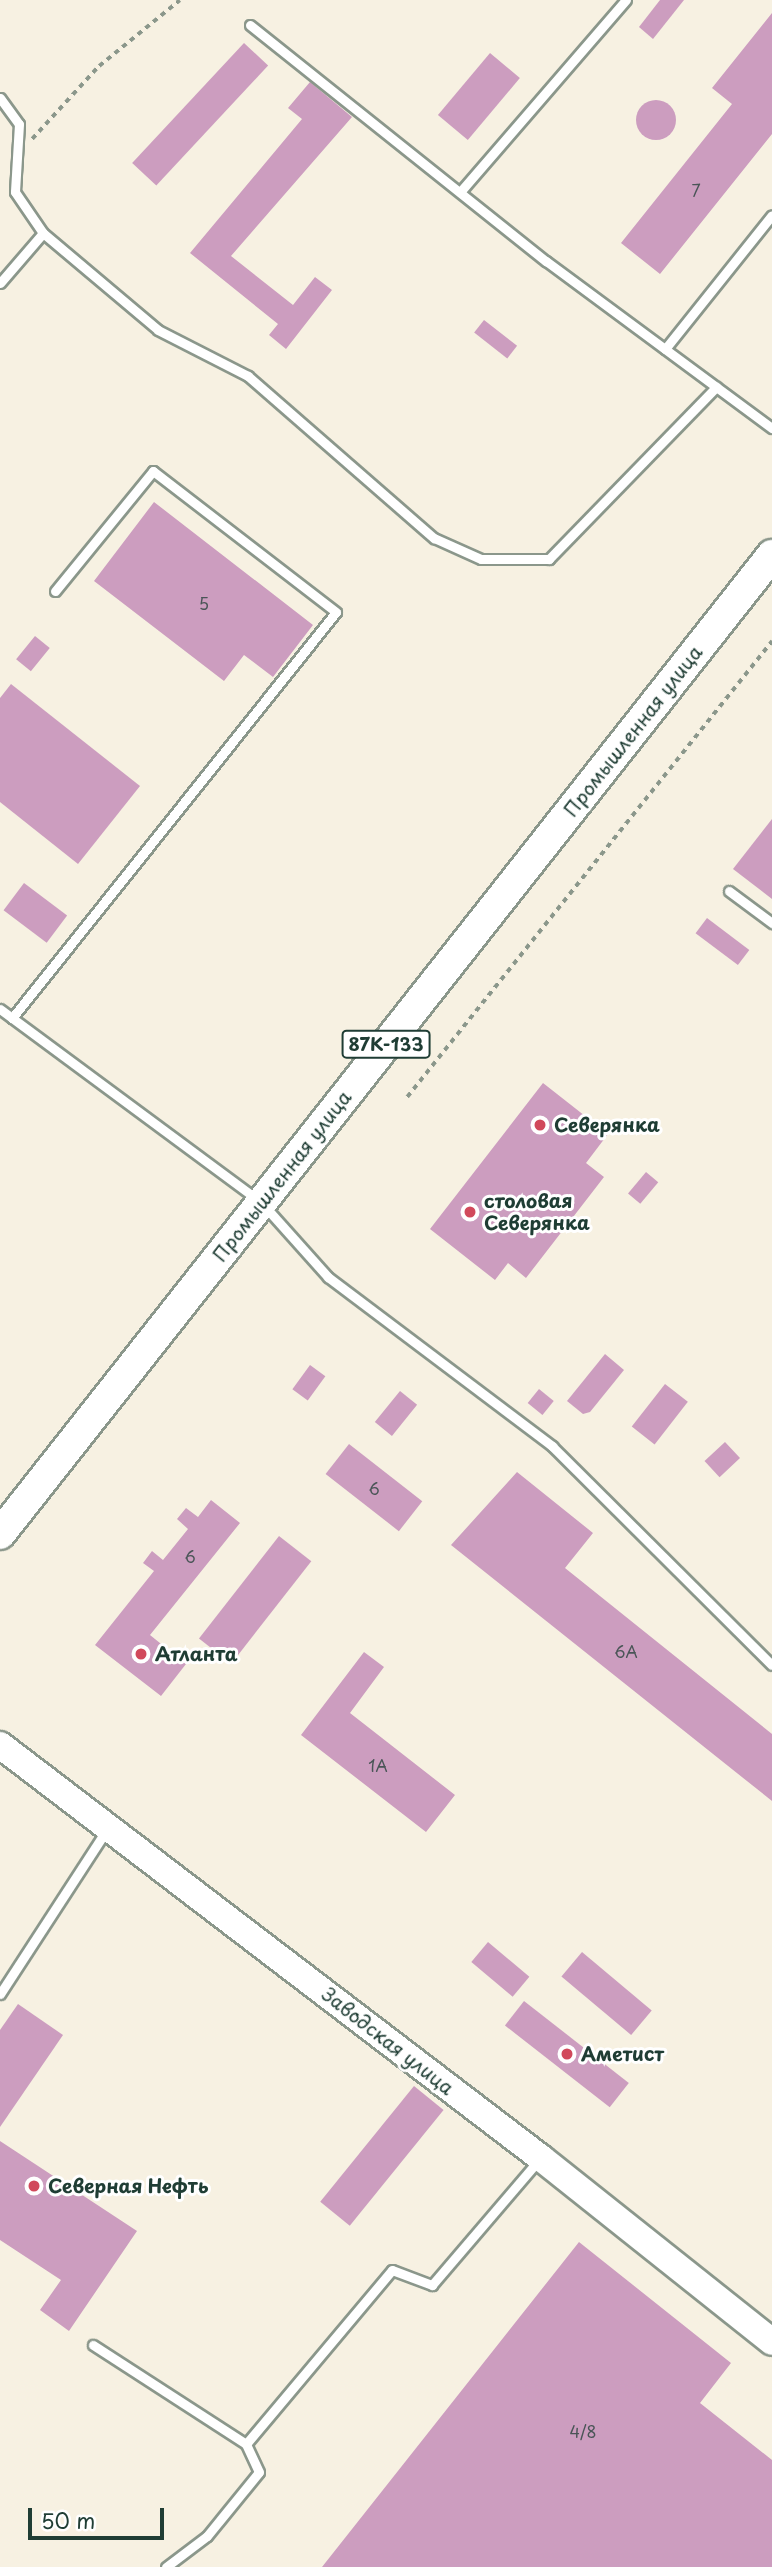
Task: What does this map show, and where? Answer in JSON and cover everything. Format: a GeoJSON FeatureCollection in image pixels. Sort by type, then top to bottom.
{"type":"FeatureCollection","features":[{"type":"Feature","properties":{"kind":"main road","name":"Промышленная улица"},"geometry":{"type":"LineString","coordinates":[[0,1534],[771,558]]}},
{"type":"Feature","properties":{"kind":"street","name":"Заводская улица"},"geometry":{"type":"LineString","coordinates":[[0,1745],[541,2158],[772,2342]]}},
{"type":"Feature","properties":{"kind":"lane"},"geometry":{"type":"LineString","coordinates":[[460,192],[626,0]]}},
{"type":"Feature","properties":{"kind":"lane"},"geometry":{"type":"LineString","coordinates":[[250,26],[460,192],[664,349],[772,428]]}},
{"type":"Feature","properties":{"kind":"lane"},"geometry":{"type":"LineString","coordinates":[[0,98],[19,124],[14,159],[15,192],[43,233],[158,330],[248,376],[434,538],[481,559],[550,559],[716,387]]}},
{"type":"Feature","properties":{"kind":"lane"},"geometry":{"type":"LineString","coordinates":[[664,349],[772,215]]}},
{"type":"Feature","properties":{"kind":"lane"},"geometry":{"type":"LineString","coordinates":[[0,283],[43,233]]}},
{"type":"Feature","properties":{"kind":"lane"},"geometry":{"type":"LineString","coordinates":[[12,1018],[336,612],[153,471],[55,591]]}},
{"type":"Feature","properties":{"kind":"lane"},"geometry":{"type":"LineString","coordinates":[[729,891],[772,923]]}},
{"type":"Feature","properties":{"kind":"lane"},"geometry":{"type":"LineString","coordinates":[[0,1009],[261,1202],[348,1293],[552,1446],[772,1665]]}},
{"type":"Feature","properties":{"kind":"lane"},"geometry":{"type":"LineString","coordinates":[[0,1994],[109,1827]]}},
{"type":"Feature","properties":{"kind":"lane"},"geometry":{"type":"LineString","coordinates":[[246,2444],[392,2270],[432,2285],[541,2158]]}},
{"type":"Feature","properties":{"kind":"lane"},"geometry":{"type":"LineString","coordinates":[[93,2345],[246,2444],[259,2472],[207,2536],[166,2567]]}},
{"type":"Feature","properties":{"kind":"path"},"geometry":{"type":"LineString","coordinates":[[14,159],[99,66],[180,0]]}},
{"type":"Feature","properties":{"kind":"path"},"geometry":{"type":"LineString","coordinates":[[407,1097],[772,641]]}},
{"type":"Feature","properties":{"kind":"building"},"geometry":{"type":"Polygon","coordinates":[[[660,0],[684,0],[653,39],[639,27],[660,0]]]}},
{"type":"Feature","properties":{"kind":"building"},"geometry":{"type":"Polygon","coordinates":[[[772,13],[772,134],[660,274],[621,243],[732,104],[712,88],[772,13]]]}},
{"type":"Feature","properties":{"kind":"building"},"geometry":{"type":"Polygon","coordinates":[[[244,43],[268,66],[156,185],[132,163],[244,43]]]}},
{"type":"Feature","properties":{"kind":"building"},"geometry":{"type":"Polygon","coordinates":[[[490,53],[520,78],[468,140],[438,115],[490,53]]]}},
{"type":"Feature","properties":{"kind":"building"},"geometry":{"type":"Polygon","coordinates":[[[310,82],[352,117],[231,256],[293,305],[315,277],[332,290],[286,349],[269,335],[278,324],[190,253],[302,119],[288,108],[310,82]]]}},
{"type":"Feature","properties":{"kind":"building"},"geometry":{"type":"Polygon","coordinates":[[[656,100],[670,106],[676,120],[670,134],[656,140],[642,134],[636,120],[642,106],[656,100]]]}},
{"type":"Feature","properties":{"kind":"building"},"geometry":{"type":"Polygon","coordinates":[[[484,320],[517,346],[507,358],[474,333],[484,320]]]}},
{"type":"Feature","properties":{"kind":"building"},"geometry":{"type":"Polygon","coordinates":[[[154,502],[313,625],[273,677],[244,655],[224,681],[94,581],[154,502]]]}},
{"type":"Feature","properties":{"kind":"building"},"geometry":{"type":"Polygon","coordinates":[[[35,636],[50,648],[31,671],[16,659],[35,636]]]}},
{"type":"Feature","properties":{"kind":"building"},"geometry":{"type":"Polygon","coordinates":[[[11,684],[140,786],[78,864],[0,802],[0,698],[11,684]]]}},
{"type":"Feature","properties":{"kind":"building"},"geometry":{"type":"Polygon","coordinates":[[[772,819],[772,899],[733,869],[772,819]]]}},
{"type":"Feature","properties":{"kind":"building"},"geometry":{"type":"Polygon","coordinates":[[[24,883],[67,915],[47,943],[4,910],[24,883]]]}},
{"type":"Feature","properties":{"kind":"building"},"geometry":{"type":"Polygon","coordinates":[[[707,918],[749,950],[738,965],[696,933],[707,918]]]}},
{"type":"Feature","properties":{"kind":"building"},"geometry":{"type":"Polygon","coordinates":[[[543,1083],[608,1134],[586,1163],[604,1177],[526,1278],[508,1263],[495,1280],[430,1229],[543,1083]]]}},
{"type":"Feature","properties":{"kind":"building"},"geometry":{"type":"Polygon","coordinates":[[[646,1172],[658,1182],[640,1204],[628,1193],[646,1172]]]}},
{"type":"Feature","properties":{"kind":"building"},"geometry":{"type":"Polygon","coordinates":[[[605,1354],[624,1370],[590,1412],[583,1414],[567,1401],[605,1354]]]}},
{"type":"Feature","properties":{"kind":"building"},"geometry":{"type":"Polygon","coordinates":[[[310,1365],[325,1376],[308,1400],[292,1389],[310,1365]]]}},
{"type":"Feature","properties":{"kind":"building"},"geometry":{"type":"Polygon","coordinates":[[[665,1384],[688,1402],[655,1444],[632,1427],[665,1384]]]}},
{"type":"Feature","properties":{"kind":"building"},"geometry":{"type":"Polygon","coordinates":[[[539,1389],[554,1401],[542,1415],[528,1403],[539,1389]]]}},
{"type":"Feature","properties":{"kind":"building"},"geometry":{"type":"Polygon","coordinates":[[[400,1391],[417,1405],[392,1436],[375,1422],[400,1391]]]}},
{"type":"Feature","properties":{"kind":"building"},"geometry":{"type":"Polygon","coordinates":[[[725,1442],[740,1458],[720,1477],[705,1461],[725,1442]]]}},
{"type":"Feature","properties":{"kind":"building"},"geometry":{"type":"Polygon","coordinates":[[[349,1444],[422,1501],[399,1531],[326,1474],[349,1444]]]}},
{"type":"Feature","properties":{"kind":"building"},"geometry":{"type":"Polygon","coordinates":[[[517,1472],[593,1533],[565,1568],[772,1734],[772,1801],[451,1545],[517,1472]]]}},
{"type":"Feature","properties":{"kind":"building"},"geometry":{"type":"Polygon","coordinates":[[[211,1500],[240,1523],[150,1635],[186,1664],[161,1696],[95,1645],[154,1571],[143,1563],[152,1551],[163,1560],[188,1529],[177,1519],[186,1508],[198,1517],[211,1500]]]}},
{"type":"Feature","properties":{"kind":"building"},"geometry":{"type":"Polygon","coordinates":[[[279,1536],[311,1561],[231,1664],[199,1638],[279,1536]]]}},
{"type":"Feature","properties":{"kind":"building"},"geometry":{"type":"Polygon","coordinates":[[[364,1652],[384,1667],[350,1713],[455,1795],[426,1832],[301,1735],[364,1652]]]}},
{"type":"Feature","properties":{"kind":"building"},"geometry":{"type":"Polygon","coordinates":[[[488,1942],[529,1977],[513,1997],[471,1962],[488,1942]]]}},
{"type":"Feature","properties":{"kind":"building"},"geometry":{"type":"Polygon","coordinates":[[[582,1952],[652,2010],[631,2035],[561,1977],[582,1952]]]}},
{"type":"Feature","properties":{"kind":"building","name":"Аметист"},"geometry":{"type":"Polygon","coordinates":[[[524,2001],[629,2083],[610,2107],[505,2025],[524,2001]]]}},
{"type":"Feature","properties":{"kind":"building"},"geometry":{"type":"Polygon","coordinates":[[[18,2004],[63,2035],[0,2127],[0,2030],[18,2004]]]}},
{"type":"Feature","properties":{"kind":"building"},"geometry":{"type":"Polygon","coordinates":[[[414,2086],[444,2110],[350,2226],[320,2202],[414,2086]]]}},
{"type":"Feature","properties":{"kind":"building","name":"Северная Нефть"},"geometry":{"type":"Polygon","coordinates":[[[0,2141],[137,2231],[69,2331],[40,2310],[61,2280],[0,2240],[0,2141]]]}},
{"type":"Feature","properties":{"kind":"building"},"geometry":{"type":"Polygon","coordinates":[[[579,2242],[731,2363],[700,2403],[772,2460],[772,2567],[322,2567],[579,2242]]]}},
{"type":"Feature","properties":{"kind":"place","name":"Северянка"},"geometry":{"type":"Point","coordinates":[540,1125]}},
{"type":"Feature","properties":{"kind":"place","name":"столовая Северянка"},"geometry":{"type":"Point","coordinates":[470,1212]}},
{"type":"Feature","properties":{"kind":"place","name":"Атланта"},"geometry":{"type":"Point","coordinates":[141,1654]}},
{"type":"Feature","properties":{"kind":"place","name":"Аметист"},"geometry":{"type":"Point","coordinates":[567,2054]}},
{"type":"Feature","properties":{"kind":"place","name":"Северная Нефть"},"geometry":{"type":"Point","coordinates":[34,2186]}}]}
